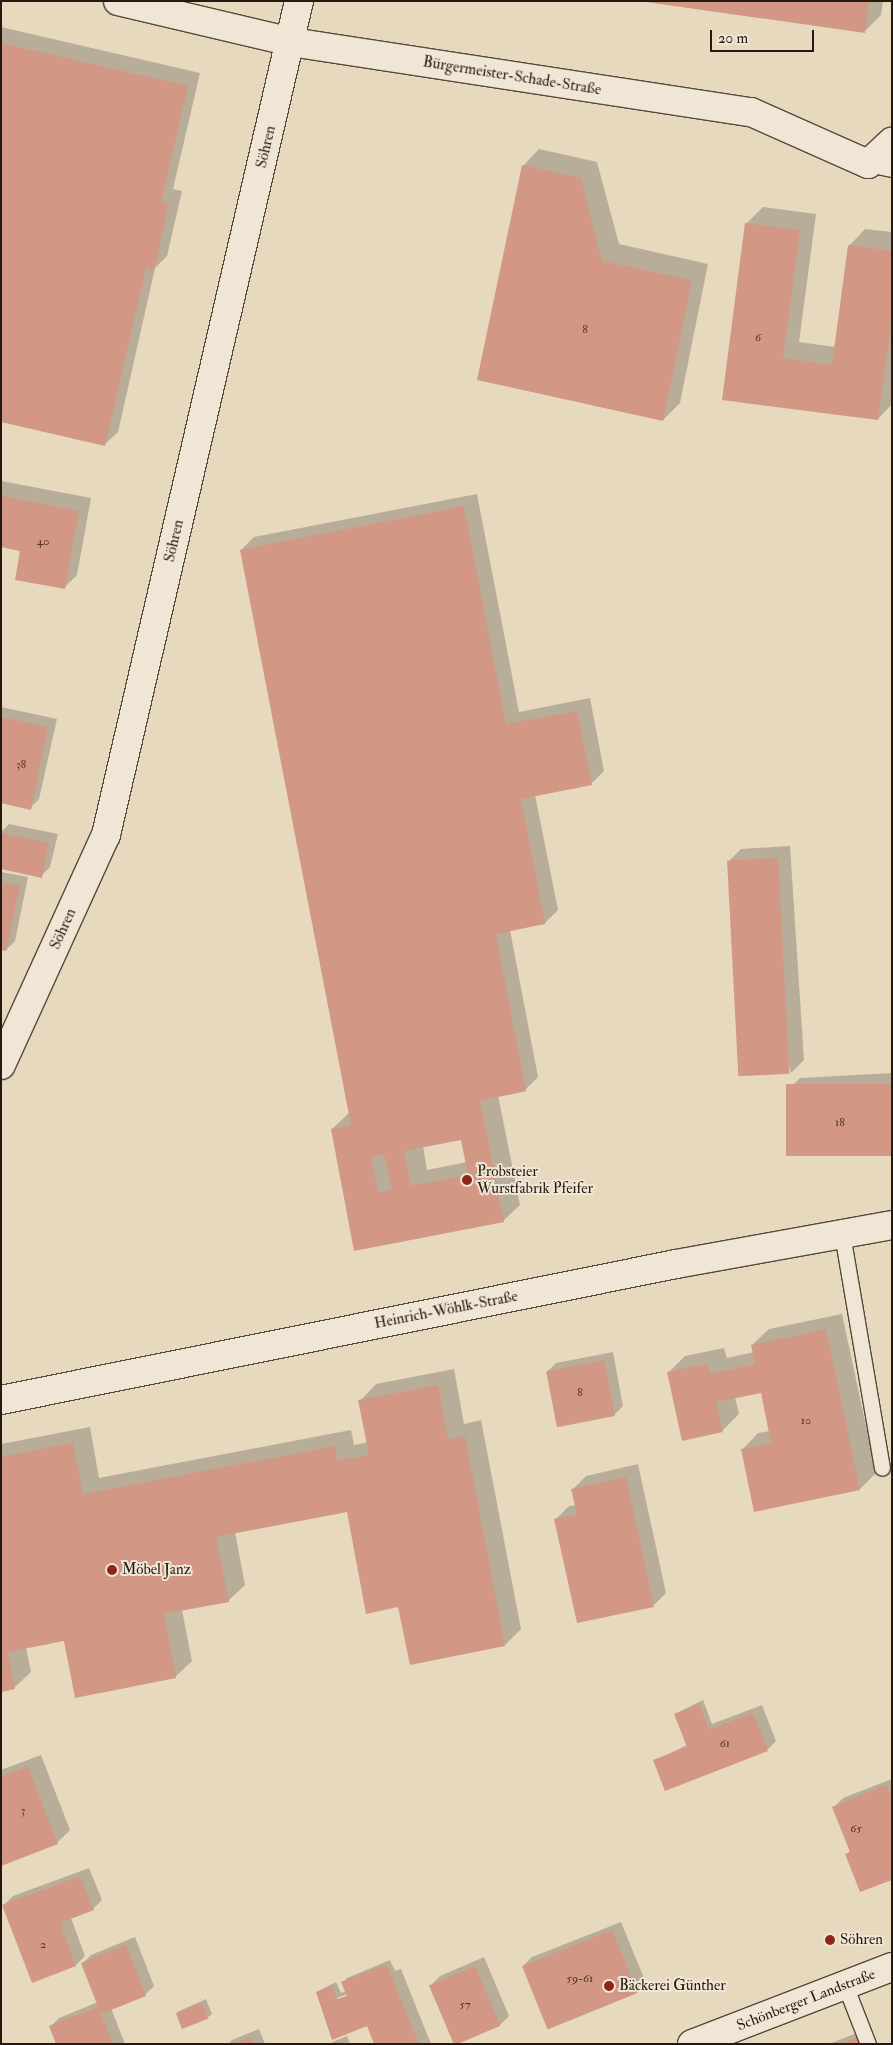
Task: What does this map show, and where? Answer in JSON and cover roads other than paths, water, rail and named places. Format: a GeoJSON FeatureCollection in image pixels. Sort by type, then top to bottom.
{"type":"FeatureCollection","features":[{"type":"Feature","properties":{"kind":"street","name":"Bürgermeister-Schade-Straße"},"geometry":{"type":"LineString","coordinates":[[118,1],[291,42],[751,112],[880,166],[892,142]]}},
{"type":"Feature","properties":{"kind":"street","name":"Söhren"},"geometry":{"type":"LineString","coordinates":[[1,1065],[106,835],[299,1]]}},
{"type":"Feature","properties":{"kind":"street","name":"Heinrich-Wöhlk-Straße"},"geometry":{"type":"LineString","coordinates":[[1,1400],[657,1268],[892,1225]]}},
{"type":"Feature","properties":{"kind":"street","name":"Schönberger Landstraße"},"geometry":{"type":"LineString","coordinates":[[692,2044],[892,1967]]}},
{"type":"Feature","properties":{"kind":"lane"},"geometry":{"type":"LineString","coordinates":[[842,1234],[882,1468]]}},
{"type":"Feature","properties":{"kind":"lane"},"geometry":{"type":"LineString","coordinates":[[845,1985],[868,2044]]}},
{"type":"Feature","properties":{"kind":"place","name":"Probsteier Wurstfabrik Pfeifer"},"geometry":{"type":"Point","coordinates":[467,1180]}},
{"type":"Feature","properties":{"kind":"place","name":"Möbel Janz"},"geometry":{"type":"Point","coordinates":[112,1570]}},
{"type":"Feature","properties":{"kind":"place","name":"Söhren"},"geometry":{"type":"Point","coordinates":[830,1940]}},
{"type":"Feature","properties":{"kind":"place","name":"Bäckerei Günther"},"geometry":{"type":"Point","coordinates":[609,1986]}}]}
